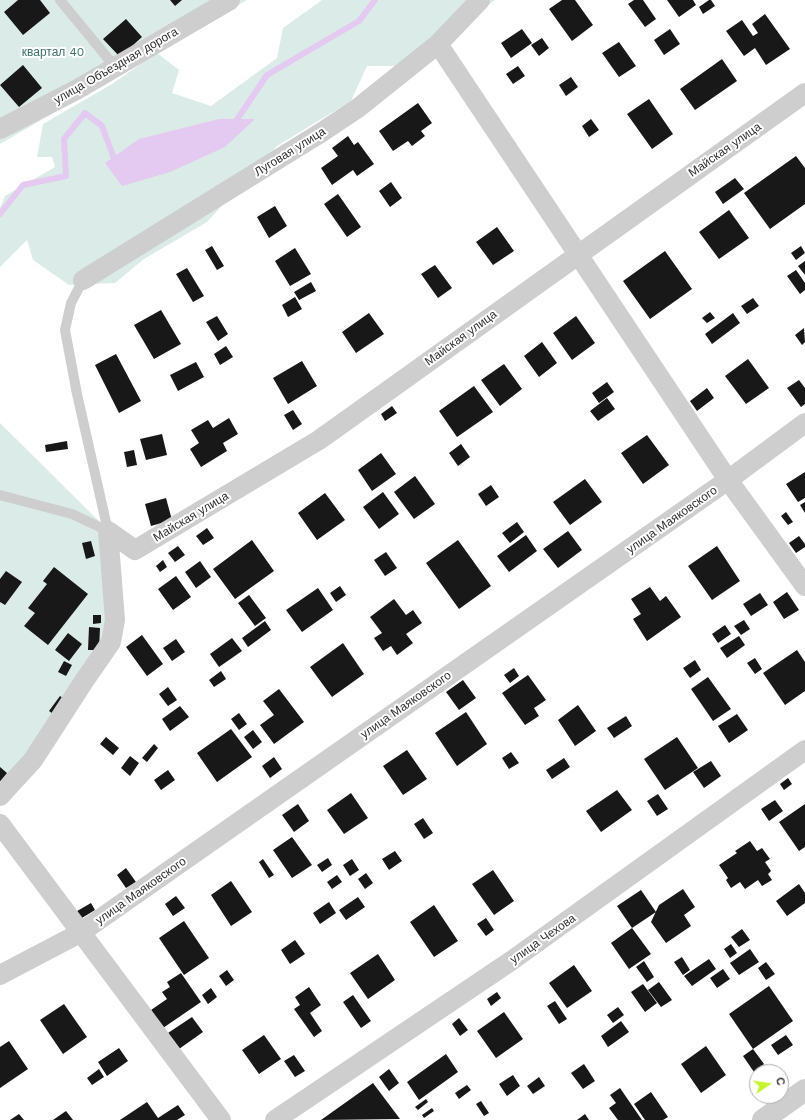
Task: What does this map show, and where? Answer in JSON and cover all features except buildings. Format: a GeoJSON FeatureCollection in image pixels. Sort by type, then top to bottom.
{"type":"FeatureCollection","features":[{"type":"Feature","properties":{"kind":"street","name":"улица Объездная дорога"},"geometry":{"type":"LineString","coordinates":[[0,130],[115,67],[230,0]]}},
{"type":"Feature","properties":{"kind":"street","name":"Луговая улица"},"geometry":{"type":"LineString","coordinates":[[83,280],[322,132],[358,108],[438,44],[480,0]]}},
{"type":"Feature","properties":{"kind":"street"},"geometry":{"type":"LineString","coordinates":[[438,44],[728,480],[805,586]]}},
{"type":"Feature","properties":{"kind":"street","name":"Майская улица"},"geometry":{"type":"LineString","coordinates":[[108,531],[135,550],[319,440],[577,254],[805,93]]}},
{"type":"Feature","properties":{"kind":"street","name":"улица Маяковского"},"geometry":{"type":"LineString","coordinates":[[0,975],[80,933],[728,480],[805,423]]}},
{"type":"Feature","properties":{"kind":"street"},"geometry":{"type":"LineString","coordinates":[[0,796],[33,760],[84,681],[112,642],[115,620],[108,531]]}},
{"type":"Feature","properties":{"kind":"street","name":"улица Чехова"},"geometry":{"type":"LineString","coordinates":[[276,1120],[518,956],[805,750]]}},
{"type":"Feature","properties":{"kind":"street"},"geometry":{"type":"LineString","coordinates":[[0,824],[221,1120]]}},
{"type":"Feature","properties":{"kind":"street"},"geometry":{"type":"LineString","coordinates":[[763,1120],[805,1090]]}},
{"type":"Feature","properties":{"kind":"lane"},"geometry":{"type":"LineString","coordinates":[[60,0],[115,67]]}},
{"type":"Feature","properties":{"kind":"lane"},"geometry":{"type":"LineString","coordinates":[[83,280],[71,303],[66,330],[78,394],[108,531]]}},
{"type":"Feature","properties":{"kind":"lane"},"geometry":{"type":"LineString","coordinates":[[0,495],[72,514],[108,531]]}},
{"type":"Feature","properties":{"kind":"green space","name":"квартал 40"},"geometry":{"type":"Polygon","coordinates":[[[0,0],[247,0],[157,53],[179,70],[172,93],[211,106],[277,58],[283,28],[322,0],[495,0],[407,66],[367,66],[351,101],[277,146],[207,222],[144,259],[115,283],[69,285],[33,260],[27,240],[0,267],[0,208],[5,196],[55,167],[52,157],[37,157],[43,124],[112,84],[155,54],[0,144],[0,0]]]}},
{"type":"Feature","properties":{"kind":"green space"},"geometry":{"type":"Polygon","coordinates":[[[0,423],[108,530],[116,644],[0,800],[0,423]]]}},
{"type":"Feature","properties":{"kind":"shaded area"},"geometry":{"type":"Polygon","coordinates":[[[219,119],[255,119],[225,147],[170,172],[122,186],[105,163],[139,139],[219,119]]]}},
{"type":"Feature","properties":{"kind":"waterway"},"geometry":{"type":"LineString","coordinates":[[234,124],[267,75],[359,21],[375,0]]}},
{"type":"Feature","properties":{"kind":"waterway"},"geometry":{"type":"LineString","coordinates":[[0,214],[23,185],[66,176],[64,139],[85,113],[102,126],[116,164]]}}]}
